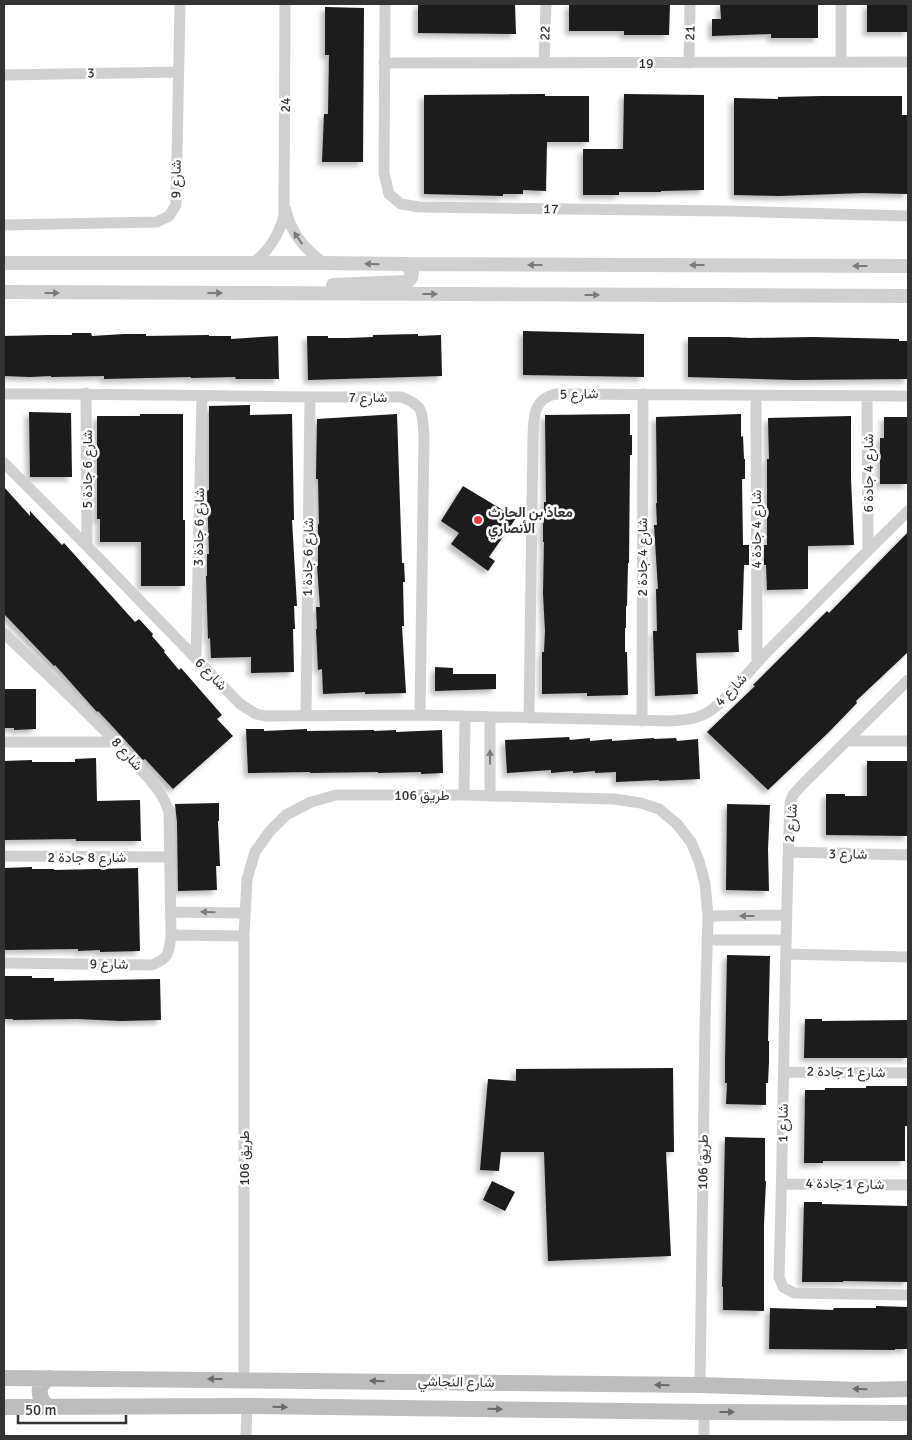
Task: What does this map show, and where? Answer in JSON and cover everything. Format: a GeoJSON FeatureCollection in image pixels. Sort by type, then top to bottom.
{"type":"FeatureCollection","features":[{"type":"Feature","properties":{"kind":"main road","name":"شارع النجاشي"},"geometry":{"type":"LineString","coordinates":[[5,1378],[244,1379],[700,1385],[862,1390],[908,1389]]}},
{"type":"Feature","properties":{"kind":"main road"},"geometry":{"type":"LineString","coordinates":[[4,1407],[12,1396],[12,1389],[5,1378]]}},
{"type":"Feature","properties":{"kind":"main road"},"geometry":{"type":"LineString","coordinates":[[48,1407],[42,1402],[40,1392],[44,1381],[50,1378]]}},
{"type":"Feature","properties":{"kind":"main road"},"geometry":{"type":"LineString","coordinates":[[407,1408],[415,1393],[409,1382]]}},
{"type":"Feature","properties":{"kind":"main road"},"geometry":{"type":"LineString","coordinates":[[456,1382],[452,1389],[452,1395],[454,1405],[458,1409]]}},
{"type":"Feature","properties":{"kind":"main road","name":"شارع النجاشي"},"geometry":{"type":"LineString","coordinates":[[4,1407],[247,1406],[908,1413]]}},
{"type":"Feature","properties":{"kind":"street","name":"شارع 9"},"geometry":{"type":"LineString","coordinates":[[4,225],[157,222],[169,216],[176,205],[180,4]]}},
{"type":"Feature","properties":{"kind":"street","name":"24"},"geometry":{"type":"LineString","coordinates":[[254,262],[274,242],[282,225],[285,206],[285,4]]}},
{"type":"Feature","properties":{"kind":"street","name":"17"},"geometry":{"type":"LineString","coordinates":[[386,4],[384,173],[389,194],[401,204],[419,207],[725,211],[908,216]]}},
{"type":"Feature","properties":{"kind":"street","name":"22"},"geometry":{"type":"LineString","coordinates":[[544,63],[546,4]]}},
{"type":"Feature","properties":{"kind":"street","name":"21"},"geometry":{"type":"LineString","coordinates":[[689,63],[690,4]]}},
{"type":"Feature","properties":{"kind":"street"},"geometry":{"type":"LineString","coordinates":[[841,4],[841,62]]}},
{"type":"Feature","properties":{"kind":"street","name":"19"},"geometry":{"type":"LineString","coordinates":[[384,63],[908,62]]}},
{"type":"Feature","properties":{"kind":"street","name":"3"},"geometry":{"type":"LineString","coordinates":[[4,75],[178,72]]}},
{"type":"Feature","properties":{"kind":"street","name":"24"},"geometry":{"type":"LineString","coordinates":[[285,206],[290,223],[298,239],[324,263]]}},
{"type":"Feature","properties":{"kind":"street"},"geometry":{"type":"LineString","coordinates":[[4,263],[254,262],[908,266]]}},
{"type":"Feature","properties":{"kind":"street"},"geometry":{"type":"LineString","coordinates":[[310,294],[318,286],[407,282],[411,278],[412,272],[406,264]]}},
{"type":"Feature","properties":{"kind":"street"},"geometry":{"type":"LineString","coordinates":[[4,292],[908,296]]}},
{"type":"Feature","properties":{"kind":"street","name":"شارع 7"},"geometry":{"type":"LineString","coordinates":[[4,394],[86,393],[310,398],[402,397],[415,403],[422,412],[424,437],[420,715]]}},
{"type":"Feature","properties":{"kind":"street","name":"شارع 6 جادة 5"},"geometry":{"type":"LineString","coordinates":[[86,393],[87,546]]}},
{"type":"Feature","properties":{"kind":"street","name":"شارع 5"},"geometry":{"type":"LineString","coordinates":[[529,718],[535,415],[540,401],[545,397],[555,394],[908,396]]}},
{"type":"Feature","properties":{"kind":"street","name":"شارع 4 جادة 2"},"geometry":{"type":"LineString","coordinates":[[642,721],[643,394]]}},
{"type":"Feature","properties":{"kind":"street","name":"شارع 6 جادة 3"},"geometry":{"type":"LineString","coordinates":[[196,658],[202,396]]}},
{"type":"Feature","properties":{"kind":"street","name":"شارع 4 جادة 4"},"geometry":{"type":"LineString","coordinates":[[756,396],[757,662]]}},
{"type":"Feature","properties":{"kind":"street","name":"شارع 4 جادة 6"},"geometry":{"type":"LineString","coordinates":[[867,396],[868,550]]}},
{"type":"Feature","properties":{"kind":"street","name":"شارع 6 جادة 1"},"geometry":{"type":"LineString","coordinates":[[306,716],[310,398]]}},
{"type":"Feature","properties":{"kind":"street","name":"شارع 6"},"geometry":{"type":"LineString","coordinates":[[4,463],[240,704],[256,714],[265,716],[420,715],[490,718]]}},
{"type":"Feature","properties":{"kind":"street","name":"شارع 4"},"geometry":{"type":"LineString","coordinates":[[490,718],[642,721],[694,719],[720,703],[757,662],[908,511]]}},
{"type":"Feature","properties":{"kind":"street","name":"شارع 8"},"geometry":{"type":"LineString","coordinates":[[4,633],[116,742],[157,788],[165,800],[169,812],[171,912]]}},
{"type":"Feature","properties":{"kind":"street","name":"شارع 2"},"geometry":{"type":"LineString","coordinates":[[786,954],[790,802],[793,795],[908,680]]}},
{"type":"Feature","properties":{"kind":"street","name":"طريق 106"},"geometry":{"type":"LineString","coordinates":[[464,717],[464,795]]}},
{"type":"Feature","properties":{"kind":"street"},"geometry":{"type":"LineString","coordinates":[[490,718],[490,796]]}},
{"type":"Feature","properties":{"kind":"street"},"geometry":{"type":"LineString","coordinates":[[848,741],[908,741]]}},
{"type":"Feature","properties":{"kind":"street"},"geometry":{"type":"LineString","coordinates":[[4,742],[116,742]]}},
{"type":"Feature","properties":{"kind":"street","name":"طريق 106"},"geometry":{"type":"LineString","coordinates":[[244,1379],[244,913],[247,880],[255,852],[270,831],[286,815],[311,802],[336,795],[464,795],[614,799],[641,803],[659,809],[676,824],[691,842],[699,861],[705,883],[708,916],[700,1385]]}},
{"type":"Feature","properties":{"kind":"street","name":"شارع 3"},"geometry":{"type":"LineString","coordinates":[[788,852],[908,855]]}},
{"type":"Feature","properties":{"kind":"street","name":"شارع 8 جادة 2"},"geometry":{"type":"LineString","coordinates":[[4,856],[170,857]]}},
{"type":"Feature","properties":{"kind":"street","name":"شارع 9"},"geometry":{"type":"LineString","coordinates":[[4,963],[152,965],[163,960],[169,950],[171,912]]}},
{"type":"Feature","properties":{"kind":"street"},"geometry":{"type":"LineString","coordinates":[[171,912],[244,913]]}},
{"type":"Feature","properties":{"kind":"street"},"geometry":{"type":"LineString","coordinates":[[708,916],[787,915]]}},
{"type":"Feature","properties":{"kind":"street"},"geometry":{"type":"LineString","coordinates":[[171,935],[244,936]]}},
{"type":"Feature","properties":{"kind":"street"},"geometry":{"type":"LineString","coordinates":[[707,940],[786,940]]}},
{"type":"Feature","properties":{"kind":"street"},"geometry":{"type":"LineString","coordinates":[[786,954],[908,957]]}},
{"type":"Feature","properties":{"kind":"street","name":"شارع 1"},"geometry":{"type":"LineString","coordinates":[[786,954],[779,1277],[783,1287],[794,1293],[908,1295]]}},
{"type":"Feature","properties":{"kind":"street","name":"شارع 1 جادة 2"},"geometry":{"type":"LineString","coordinates":[[784,1072],[908,1073]]}},
{"type":"Feature","properties":{"kind":"street","name":"شارع 1 جادة 4"},"geometry":{"type":"LineString","coordinates":[[782,1184],[908,1185]]}},
{"type":"Feature","properties":{"kind":"street"},"geometry":{"type":"LineString","coordinates":[[246,1436],[247,1406]]}},
{"type":"Feature","properties":{"kind":"street"},"geometry":{"type":"LineString","coordinates":[[704,1412],[704,1436]]}},
{"type":"Feature","properties":{"kind":"building"},"geometry":{"type":"Polygon","coordinates":[[[418,4],[515,4],[516,34],[418,33],[418,4]]]}},
{"type":"Feature","properties":{"kind":"building"},"geometry":{"type":"Polygon","coordinates":[[[569,4],[670,4],[669,35],[624,35],[624,31],[569,31],[569,4]]]}},
{"type":"Feature","properties":{"kind":"building"},"geometry":{"type":"Polygon","coordinates":[[[720,4],[818,4],[818,38],[771,38],[771,34],[712,36],[712,19],[721,19],[720,4]]]}},
{"type":"Feature","properties":{"kind":"building"},"geometry":{"type":"Polygon","coordinates":[[[867,4],[908,4],[908,32],[867,32],[867,4]]]}},
{"type":"Feature","properties":{"kind":"building"},"geometry":{"type":"Polygon","coordinates":[[[325,7],[364,8],[363,162],[322,162],[324,114],[328,114],[329,55],[325,55],[325,7]]]}},
{"type":"Feature","properties":{"kind":"building"},"geometry":{"type":"Polygon","coordinates":[[[545,94],[545,96],[589,96],[589,142],[547,142],[546,191],[523,190],[523,194],[503,194],[503,196],[424,194],[424,95],[545,94]]]}},
{"type":"Feature","properties":{"kind":"building"},"geometry":{"type":"Polygon","coordinates":[[[624,94],[704,95],[704,190],[619,192],[619,195],[583,195],[583,149],[623,149],[624,94]]]}},
{"type":"Feature","properties":{"kind":"building"},"geometry":{"type":"Polygon","coordinates":[[[902,96],[902,115],[908,115],[908,194],[734,195],[734,98],[778,99],[778,97],[902,96]]]}},
{"type":"Feature","properties":{"kind":"building"},"geometry":{"type":"Polygon","coordinates":[[[523,331],[644,334],[644,377],[523,375],[523,331]]]}},
{"type":"Feature","properties":{"kind":"building"},"geometry":{"type":"Polygon","coordinates":[[[72,333],[91,333],[92,336],[124,334],[146,334],[146,336],[209,335],[231,336],[231,339],[278,336],[279,379],[191,377],[104,379],[104,376],[4,376],[4,336],[72,335],[72,333]]]}},
{"type":"Feature","properties":{"kind":"building"},"geometry":{"type":"Polygon","coordinates":[[[418,334],[418,336],[441,335],[442,376],[308,380],[307,336],[348,338],[373,337],[373,335],[418,334]]]}},
{"type":"Feature","properties":{"kind":"building"},"geometry":{"type":"Polygon","coordinates":[[[688,337],[899,339],[899,341],[908,341],[908,379],[794,380],[688,377],[688,337]]]}},
{"type":"Feature","properties":{"kind":"building"},"geometry":{"type":"Polygon","coordinates":[[[250,405],[250,415],[292,414],[294,520],[292,520],[297,606],[294,606],[294,672],[251,673],[251,657],[211,658],[210,638],[208,639],[206,576],[207,554],[209,554],[207,491],[209,490],[209,406],[250,405]]]}},
{"type":"Feature","properties":{"kind":"building"},"geometry":{"type":"Polygon","coordinates":[[[29,412],[71,413],[72,477],[30,477],[29,412]]]}},
{"type":"Feature","properties":{"kind":"building"},"geometry":{"type":"Polygon","coordinates":[[[140,414],[183,414],[185,586],[141,586],[141,542],[100,542],[100,519],[97,519],[97,416],[140,416],[140,414]]]}},
{"type":"Feature","properties":{"kind":"building"},"geometry":{"type":"Polygon","coordinates":[[[397,414],[402,563],[404,563],[405,582],[403,582],[404,626],[402,626],[406,693],[323,694],[322,669],[318,670],[316,629],[316,607],[320,607],[317,566],[319,524],[318,479],[316,479],[317,419],[397,414]]]}},
{"type":"Feature","properties":{"kind":"building"},"geometry":{"type":"Polygon","coordinates":[[[630,414],[632,455],[630,455],[629,563],[625,628],[628,695],[587,696],[587,693],[542,694],[542,652],[544,652],[545,631],[543,523],[544,502],[546,502],[545,415],[630,414]]]}},
{"type":"Feature","properties":{"kind":"building"},"geometry":{"type":"Polygon","coordinates":[[[741,414],[741,437],[743,436],[745,459],[745,479],[742,479],[743,545],[749,545],[749,565],[744,565],[742,630],[738,630],[739,652],[696,653],[698,694],[655,696],[653,631],[657,631],[656,589],[658,589],[654,525],[657,525],[656,417],[741,414]]]}},
{"type":"Feature","properties":{"kind":"building"},"geometry":{"type":"Polygon","coordinates":[[[851,416],[854,545],[808,546],[808,589],[767,590],[764,545],[767,545],[768,418],[851,416]]]}},
{"type":"Feature","properties":{"kind":"building"},"geometry":{"type":"Polygon","coordinates":[[[884,417],[908,417],[908,484],[880,484],[880,438],[884,438],[884,417]]]}},
{"type":"Feature","properties":{"kind":"building","name":"معاذ بن الحارث الأنصاري"},"geometry":{"type":"Polygon","coordinates":[[[463,486],[516,518],[489,557],[495,561],[488,571],[451,544],[459,533],[441,521],[463,486]]]}},
{"type":"Feature","properties":{"kind":"building"},"geometry":{"type":"Polygon","coordinates":[[[4,487],[30,516],[30,511],[62,545],[64,543],[135,622],[139,619],[153,634],[152,636],[179,670],[181,668],[222,715],[217,719],[233,736],[173,789],[4,614],[4,487]]]}},
{"type":"Feature","properties":{"kind":"building"},"geometry":{"type":"Polygon","coordinates":[[[908,532],[908,652],[856,701],[857,703],[828,733],[768,790],[707,732],[755,686],[753,685],[827,611],[829,613],[908,532]]]}},
{"type":"Feature","properties":{"kind":"building"},"geometry":{"type":"Polygon","coordinates":[[[435,667],[453,668],[453,674],[496,674],[496,689],[435,691],[435,667]]]}},
{"type":"Feature","properties":{"kind":"building"},"geometry":{"type":"Polygon","coordinates":[[[4,689],[36,689],[36,729],[14,730],[14,728],[4,728],[4,689]]]}},
{"type":"Feature","properties":{"kind":"building"},"geometry":{"type":"Polygon","coordinates":[[[246,729],[264,729],[264,731],[307,729],[307,731],[396,730],[396,732],[442,730],[443,773],[248,773],[246,729]]]}},
{"type":"Feature","properties":{"kind":"building"},"geometry":{"type":"Polygon","coordinates":[[[569,737],[570,740],[590,738],[590,741],[654,738],[676,738],[677,741],[698,739],[700,779],[616,782],[616,772],[573,773],[573,771],[551,773],[551,770],[507,773],[505,740],[569,737]]]}},
{"type":"Feature","properties":{"kind":"building"},"geometry":{"type":"Polygon","coordinates":[[[96,758],[97,801],[140,800],[141,841],[76,841],[76,839],[4,840],[4,761],[75,762],[75,759],[96,758]]]}},
{"type":"Feature","properties":{"kind":"building"},"geometry":{"type":"Polygon","coordinates":[[[867,761],[908,761],[908,836],[826,835],[826,794],[867,796],[867,761]]]}},
{"type":"Feature","properties":{"kind":"building"},"geometry":{"type":"Polygon","coordinates":[[[219,803],[220,866],[216,866],[217,890],[178,891],[175,804],[219,803]]]}},
{"type":"Feature","properties":{"kind":"building"},"geometry":{"type":"Polygon","coordinates":[[[727,804],[770,805],[769,891],[726,890],[727,804]]]}},
{"type":"Feature","properties":{"kind":"building"},"geometry":{"type":"Polygon","coordinates":[[[32,867],[32,869],[54,870],[138,868],[140,951],[100,952],[100,950],[78,951],[78,949],[4,950],[4,868],[32,867]]]}},
{"type":"Feature","properties":{"kind":"building"},"geometry":{"type":"Polygon","coordinates":[[[727,955],[770,956],[769,1062],[768,1083],[766,1083],[766,1105],[726,1104],[727,955]]]}},
{"type":"Feature","properties":{"kind":"building"},"geometry":{"type":"Polygon","coordinates":[[[4,976],[54,978],[54,981],[160,979],[161,1020],[4,1019],[4,976]]]}},
{"type":"Feature","properties":{"kind":"building"},"geometry":{"type":"Polygon","coordinates":[[[805,1019],[822,1019],[822,1021],[908,1020],[908,1058],[804,1058],[805,1019]]]}},
{"type":"Feature","properties":{"kind":"building"},"geometry":{"type":"Polygon","coordinates":[[[673,1068],[674,1152],[666,1152],[671,1256],[548,1261],[544,1152],[501,1152],[499,1171],[480,1170],[488,1079],[516,1081],[516,1069],[673,1068]]]}},
{"type":"Feature","properties":{"kind":"building"},"geometry":{"type":"Polygon","coordinates":[[[866,1086],[908,1086],[905,1161],[823,1161],[823,1163],[804,1163],[805,1090],[866,1088],[866,1086]]]}},
{"type":"Feature","properties":{"kind":"building"},"geometry":{"type":"Polygon","coordinates":[[[725,1137],[765,1138],[764,1311],[723,1310],[725,1137]]]}},
{"type":"Feature","properties":{"kind":"building"},"geometry":{"type":"Polygon","coordinates":[[[492,1181],[515,1192],[505,1211],[483,1200],[492,1181]]]}},
{"type":"Feature","properties":{"kind":"building"},"geometry":{"type":"Polygon","coordinates":[[[804,1202],[908,1206],[908,1282],[802,1282],[804,1202]]]}},
{"type":"Feature","properties":{"kind":"building"},"geometry":{"type":"Polygon","coordinates":[[[876,1306],[908,1307],[908,1349],[769,1349],[770,1308],[833,1310],[834,1308],[876,1308],[876,1306]]]}},
{"type":"Feature","properties":{"kind":"place","name":"معاذ بن الحارث الأنصاري"},"geometry":{"type":"Point","coordinates":[478,520]}}]}
